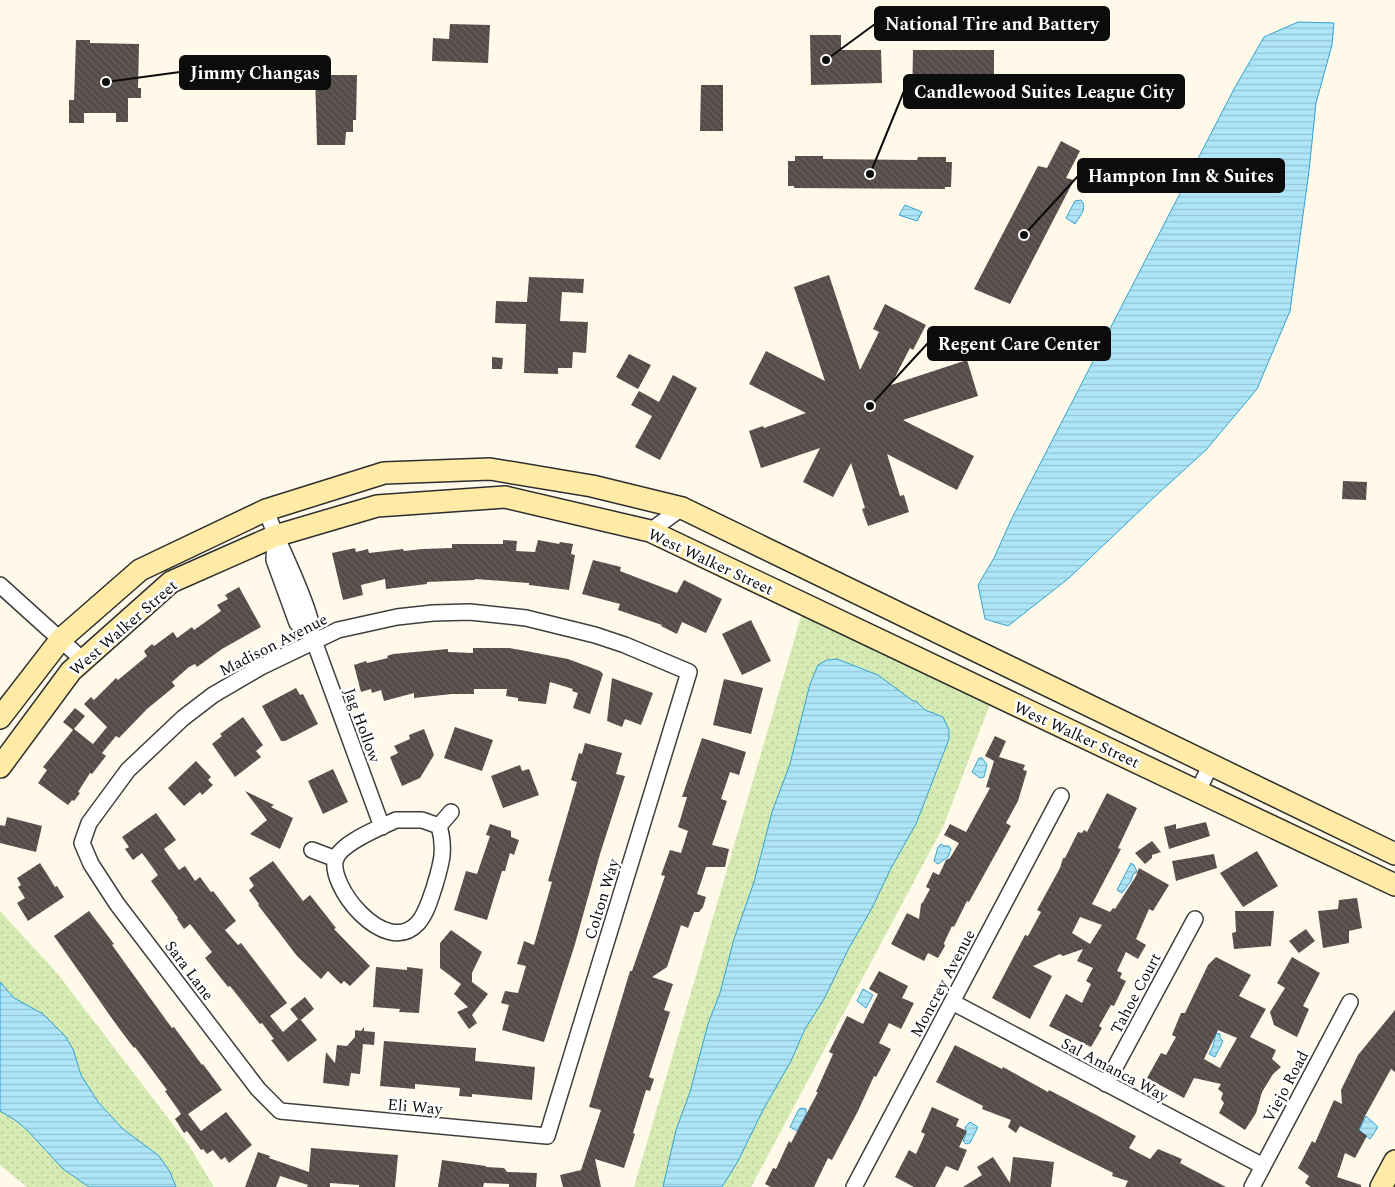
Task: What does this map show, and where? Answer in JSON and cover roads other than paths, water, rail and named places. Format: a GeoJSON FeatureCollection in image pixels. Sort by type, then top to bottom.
{"type":"FeatureCollection","features":[{"type":"Feature","properties":{"kind":"street","name":"West Walker Street"},"geometry":{"type":"LineString","coordinates":[[0,718],[61,640],[140,570],[266,510],[384,473],[490,469],[592,486],[682,508],[1395,854]]}},
{"type":"Feature","properties":{"kind":"street","name":"West Walker Street"},"geometry":{"type":"LineString","coordinates":[[0,767],[71,671],[171,582],[275,536],[377,506],[504,498],[650,531],[1395,885]]}},
{"type":"Feature","properties":{"kind":"street"},"geometry":{"type":"LineString","coordinates":[[650,531],[682,508]]}},
{"type":"Feature","properties":{"kind":"street","name":"Jag Hollow"},"geometry":{"type":"LineString","coordinates":[[266,510],[275,536],[286,555],[310,620],[312,638],[382,827]]}},
{"type":"Feature","properties":{"kind":"street"},"geometry":{"type":"LineString","coordinates":[[0,585],[83,660]]}},
{"type":"Feature","properties":{"kind":"street","name":"Madison Avenue"},"geometry":{"type":"LineString","coordinates":[[82,843],[89,823],[128,770],[183,718],[213,695],[261,666],[312,638],[338,630],[380,620],[433,613],[470,612],[526,618],[595,635],[689,672]]}},
{"type":"Feature","properties":{"kind":"street","name":"Colton Way"},"geometry":{"type":"LineString","coordinates":[[547,1136],[689,672]]}},
{"type":"Feature","properties":{"kind":"street"},"geometry":{"type":"LineString","coordinates":[[1198,791],[1211,764]]}},
{"type":"Feature","properties":{"kind":"street","name":"Moncrey Avenue"},"geometry":{"type":"LineString","coordinates":[[854,1187],[1061,796]]}},
{"type":"Feature","properties":{"kind":"street"},"geometry":{"type":"LineString","coordinates":[[439,826],[451,812]]}},
{"type":"Feature","properties":{"kind":"street"},"geometry":{"type":"LineString","coordinates":[[396,820],[422,820],[439,826],[443,842],[440,869],[425,912],[418,923],[408,930],[395,933],[382,930],[370,923],[351,901],[337,879],[334,869],[336,859],[342,850],[396,820]]}},
{"type":"Feature","properties":{"kind":"street","name":"Sara Lane"},"geometry":{"type":"LineString","coordinates":[[82,843],[91,864],[117,904],[258,1090],[280,1111]]}},
{"type":"Feature","properties":{"kind":"street"},"geometry":{"type":"LineString","coordinates":[[312,850],[336,859]]}},
{"type":"Feature","properties":{"kind":"street","name":"Tahoe Court"},"geometry":{"type":"LineString","coordinates":[[1106,1084],[1195,919]]}},
{"type":"Feature","properties":{"kind":"street","name":"Sal Amanca Way"},"geometry":{"type":"LineString","coordinates":[[952,1002],[1263,1166]]}},
{"type":"Feature","properties":{"kind":"street","name":"Viejo Road"},"geometry":{"type":"LineString","coordinates":[[1252,1187],[1350,1002]]}},
{"type":"Feature","properties":{"kind":"street","name":"Eli Way"},"geometry":{"type":"LineString","coordinates":[[280,1111],[547,1136]]}},
{"type":"Feature","properties":{"kind":"street"},"geometry":{"type":"LineString","coordinates":[[1381,1187],[1395,1161]]}},
{"type":"Feature","properties":{"kind":"water"},"geometry":{"type":"Polygon","coordinates":[[[1298,22],[1334,23],[1332,45],[1316,103],[1290,311],[1257,389],[1206,450],[1069,578],[1008,626],[985,619],[978,585],[994,558],[1012,518],[1234,89],[1264,37],[1298,22]]]}},
{"type":"Feature","properties":{"kind":"water"},"geometry":{"type":"Polygon","coordinates":[[[1081,200],[1084,206],[1075,224],[1066,218],[1075,201],[1081,200]]]}},
{"type":"Feature","properties":{"kind":"water"},"geometry":{"type":"Polygon","coordinates":[[[905,205],[922,212],[917,221],[899,215],[905,205]]]}},
{"type":"Feature","properties":{"kind":"water"},"geometry":{"type":"Polygon","coordinates":[[[837,659],[878,675],[913,701],[916,701],[925,710],[943,717],[949,730],[949,739],[916,824],[891,868],[824,999],[805,1029],[791,1061],[763,1110],[738,1161],[722,1187],[663,1187],[676,1130],[690,1092],[734,939],[754,882],[772,812],[790,764],[810,684],[818,665],[827,660],[837,659]]]}},
{"type":"Feature","properties":{"kind":"water"},"geometry":{"type":"Polygon","coordinates":[[[979,758],[982,758],[987,765],[984,777],[980,778],[972,772],[979,758]]]}},
{"type":"Feature","properties":{"kind":"water"},"geometry":{"type":"Polygon","coordinates":[[[941,844],[949,846],[951,849],[948,857],[938,864],[934,861],[938,847],[941,844]]]}},
{"type":"Feature","properties":{"kind":"water"},"geometry":{"type":"Polygon","coordinates":[[[1131,863],[1137,872],[1133,874],[1131,881],[1122,893],[1117,890],[1131,863]]]}},
{"type":"Feature","properties":{"kind":"water"},"geometry":{"type":"Polygon","coordinates":[[[0,982],[14,998],[43,1014],[65,1036],[73,1049],[81,1075],[98,1102],[123,1129],[159,1156],[170,1172],[176,1187],[89,1187],[63,1169],[27,1130],[0,1111],[0,982]]]}},
{"type":"Feature","properties":{"kind":"water"},"geometry":{"type":"Polygon","coordinates":[[[863,989],[873,995],[866,1008],[857,1001],[863,989]]]}},
{"type":"Feature","properties":{"kind":"water"},"geometry":{"type":"Polygon","coordinates":[[[1216,1033],[1220,1034],[1220,1038],[1223,1041],[1215,1057],[1209,1054],[1216,1033]]]}},
{"type":"Feature","properties":{"kind":"water"},"geometry":{"type":"Polygon","coordinates":[[[799,1109],[806,1109],[806,1115],[797,1131],[790,1127],[799,1109]]]}},
{"type":"Feature","properties":{"kind":"water"},"geometry":{"type":"Polygon","coordinates":[[[1366,1116],[1378,1127],[1370,1139],[1359,1130],[1366,1116]]]}},
{"type":"Feature","properties":{"kind":"water"},"geometry":{"type":"Polygon","coordinates":[[[970,1122],[978,1127],[970,1143],[966,1144],[963,1141],[966,1134],[965,1127],[970,1122]]]}},
{"type":"Feature","properties":{"kind":"place","name":"National Tire and Battery"},"geometry":{"type":"Point","coordinates":[826,60]}},
{"type":"Feature","properties":{"kind":"place","name":"Jimmy Changas"},"geometry":{"type":"Point","coordinates":[106,82]}},
{"type":"Feature","properties":{"kind":"place","name":"Candlewood Suites League City"},"geometry":{"type":"Point","coordinates":[870,174]}},
{"type":"Feature","properties":{"kind":"place","name":"Hampton Inn & Suites"},"geometry":{"type":"Point","coordinates":[1024,235]}},
{"type":"Feature","properties":{"kind":"place","name":"Regent Care Center"},"geometry":{"type":"Point","coordinates":[870,406]}}]}
